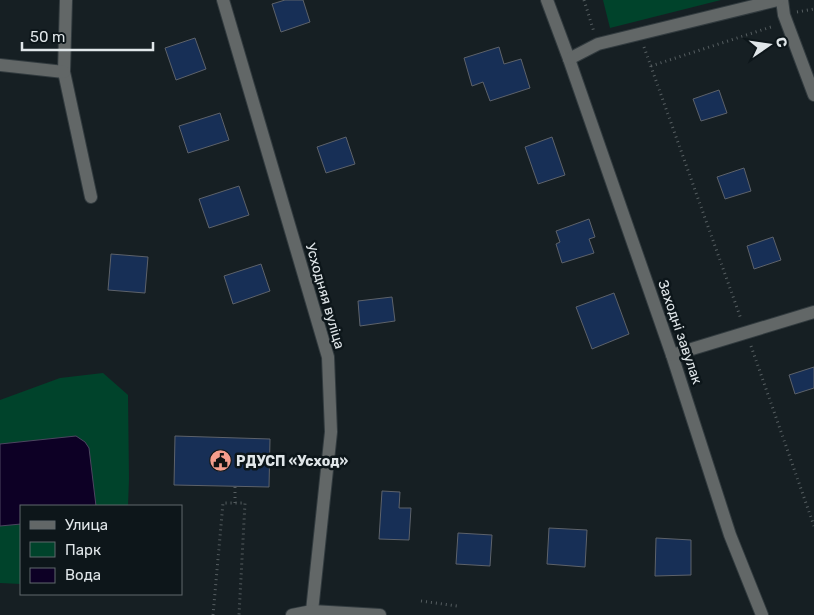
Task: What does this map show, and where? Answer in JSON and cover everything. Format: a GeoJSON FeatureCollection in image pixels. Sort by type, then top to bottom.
{"type":"FeatureCollection","features":[{"type":"Feature","properties":{"kind":"street"},"geometry":{"type":"LineString","coordinates":[[66,0],[64,72],[91,197]]}},
{"type":"Feature","properties":{"kind":"street","name":"Усходняя вуліца"},"geometry":{"type":"LineString","coordinates":[[223,0],[328,357],[331,432],[312,610]]}},
{"type":"Feature","properties":{"kind":"street","name":"Заходні завулак"},"geometry":{"type":"LineString","coordinates":[[547,0],[570,59],[672,355],[730,535],[762,615]]}},
{"type":"Feature","properties":{"kind":"street"},"geometry":{"type":"LineString","coordinates":[[570,59],[598,44],[780,0],[814,95]]}},
{"type":"Feature","properties":{"kind":"street"},"geometry":{"type":"LineString","coordinates":[[0,65],[64,72]]}},
{"type":"Feature","properties":{"kind":"street"},"geometry":{"type":"LineString","coordinates":[[672,355],[814,312]]}},
{"type":"Feature","properties":{"kind":"street"},"geometry":{"type":"LineString","coordinates":[[292,615],[312,610],[380,615]]}},
{"type":"Feature","properties":{"kind":"path"},"geometry":{"type":"LineString","coordinates":[[584,0],[598,44]]}},
{"type":"Feature","properties":{"kind":"path"},"geometry":{"type":"LineString","coordinates":[[651,66],[787,22]]}},
{"type":"Feature","properties":{"kind":"path"},"geometry":{"type":"LineString","coordinates":[[640,34],[814,526]]}},
{"type":"Feature","properties":{"kind":"path"},"geometry":{"type":"LineString","coordinates":[[235,486],[235,503]]}},
{"type":"Feature","properties":{"kind":"path"},"geometry":{"type":"LineString","coordinates":[[213,615],[223,503],[245,503],[240,615]]}},
{"type":"Feature","properties":{"kind":"path"},"geometry":{"type":"LineString","coordinates":[[421,601],[458,606]]}},
{"type":"Feature","properties":{"kind":"green space"},"geometry":{"type":"Polygon","coordinates":[[[603,0],[721,0],[610,28],[603,0]]]}},
{"type":"Feature","properties":{"kind":"green space"},"geometry":{"type":"Polygon","coordinates":[[[103,373],[128,395],[128,505],[20,505],[20,584],[0,583],[0,400],[60,378],[103,373]]]}},
{"type":"Feature","properties":{"kind":"water"},"geometry":{"type":"Polygon","coordinates":[[[76,436],[85,442],[89,448],[96,505],[20,505],[20,524],[0,526],[0,444],[76,436]]]}},
{"type":"Feature","properties":{"kind":"building"},"geometry":{"type":"Polygon","coordinates":[[[285,0],[303,0],[310,22],[281,32],[272,4],[285,0]]]}},
{"type":"Feature","properties":{"kind":"building"},"geometry":{"type":"Polygon","coordinates":[[[195,38],[206,69],[176,80],[165,48],[195,38]]]}},
{"type":"Feature","properties":{"kind":"building"},"geometry":{"type":"Polygon","coordinates":[[[499,47],[504,64],[521,59],[530,88],[490,101],[483,82],[472,86],[464,58],[499,47]]]}},
{"type":"Feature","properties":{"kind":"building"},"geometry":{"type":"Polygon","coordinates":[[[719,90],[727,113],[701,121],[693,99],[719,90]]]}},
{"type":"Feature","properties":{"kind":"building"},"geometry":{"type":"Polygon","coordinates":[[[220,113],[229,140],[188,153],[179,126],[220,113]]]}},
{"type":"Feature","properties":{"kind":"building"},"geometry":{"type":"Polygon","coordinates":[[[346,137],[355,164],[326,173],[317,147],[346,137]]]}},
{"type":"Feature","properties":{"kind":"building"},"geometry":{"type":"Polygon","coordinates":[[[552,137],[565,175],[538,184],[525,147],[552,137]]]}},
{"type":"Feature","properties":{"kind":"building"},"geometry":{"type":"Polygon","coordinates":[[[744,168],[751,191],[725,199],[717,177],[744,168]]]}},
{"type":"Feature","properties":{"kind":"building"},"geometry":{"type":"Polygon","coordinates":[[[239,186],[249,215],[209,228],[199,199],[239,186]]]}},
{"type":"Feature","properties":{"kind":"building"},"geometry":{"type":"Polygon","coordinates":[[[589,219],[595,237],[589,239],[594,253],[562,263],[556,244],[560,242],[556,231],[589,219]]]}},
{"type":"Feature","properties":{"kind":"building"},"geometry":{"type":"Polygon","coordinates":[[[773,237],[781,260],[754,269],[747,246],[773,237]]]}},
{"type":"Feature","properties":{"kind":"building"},"geometry":{"type":"Polygon","coordinates":[[[111,254],[148,257],[145,293],[108,290],[111,254]]]}},
{"type":"Feature","properties":{"kind":"building"},"geometry":{"type":"Polygon","coordinates":[[[261,264],[270,291],[233,304],[224,276],[261,264]]]}},
{"type":"Feature","properties":{"kind":"building"},"geometry":{"type":"Polygon","coordinates":[[[614,293],[629,334],[592,349],[576,307],[614,293]]]}},
{"type":"Feature","properties":{"kind":"building"},"geometry":{"type":"Polygon","coordinates":[[[392,297],[395,321],[360,326],[358,301],[392,297]]]}},
{"type":"Feature","properties":{"kind":"building"},"geometry":{"type":"Polygon","coordinates":[[[814,367],[814,388],[795,394],[789,375],[814,367]]]}},
{"type":"Feature","properties":{"kind":"building"},"geometry":{"type":"Polygon","coordinates":[[[175,436],[270,439],[269,487],[174,485],[175,436]]]}},
{"type":"Feature","properties":{"kind":"building"},"geometry":{"type":"Polygon","coordinates":[[[382,491],[400,492],[399,508],[411,508],[409,540],[379,539],[382,491]]]}},
{"type":"Feature","properties":{"kind":"building"},"geometry":{"type":"Polygon","coordinates":[[[549,528],[587,530],[585,567],[547,564],[549,528]]]}},
{"type":"Feature","properties":{"kind":"building"},"geometry":{"type":"Polygon","coordinates":[[[458,533],[492,535],[490,566],[456,564],[458,533]]]}},
{"type":"Feature","properties":{"kind":"building"},"geometry":{"type":"Polygon","coordinates":[[[656,538],[691,540],[691,575],[655,576],[656,538]]]}},
{"type":"Feature","properties":{"kind":"place","name":"РДУСП «Усход»"},"geometry":{"type":"Point","coordinates":[220,461]}}]}
